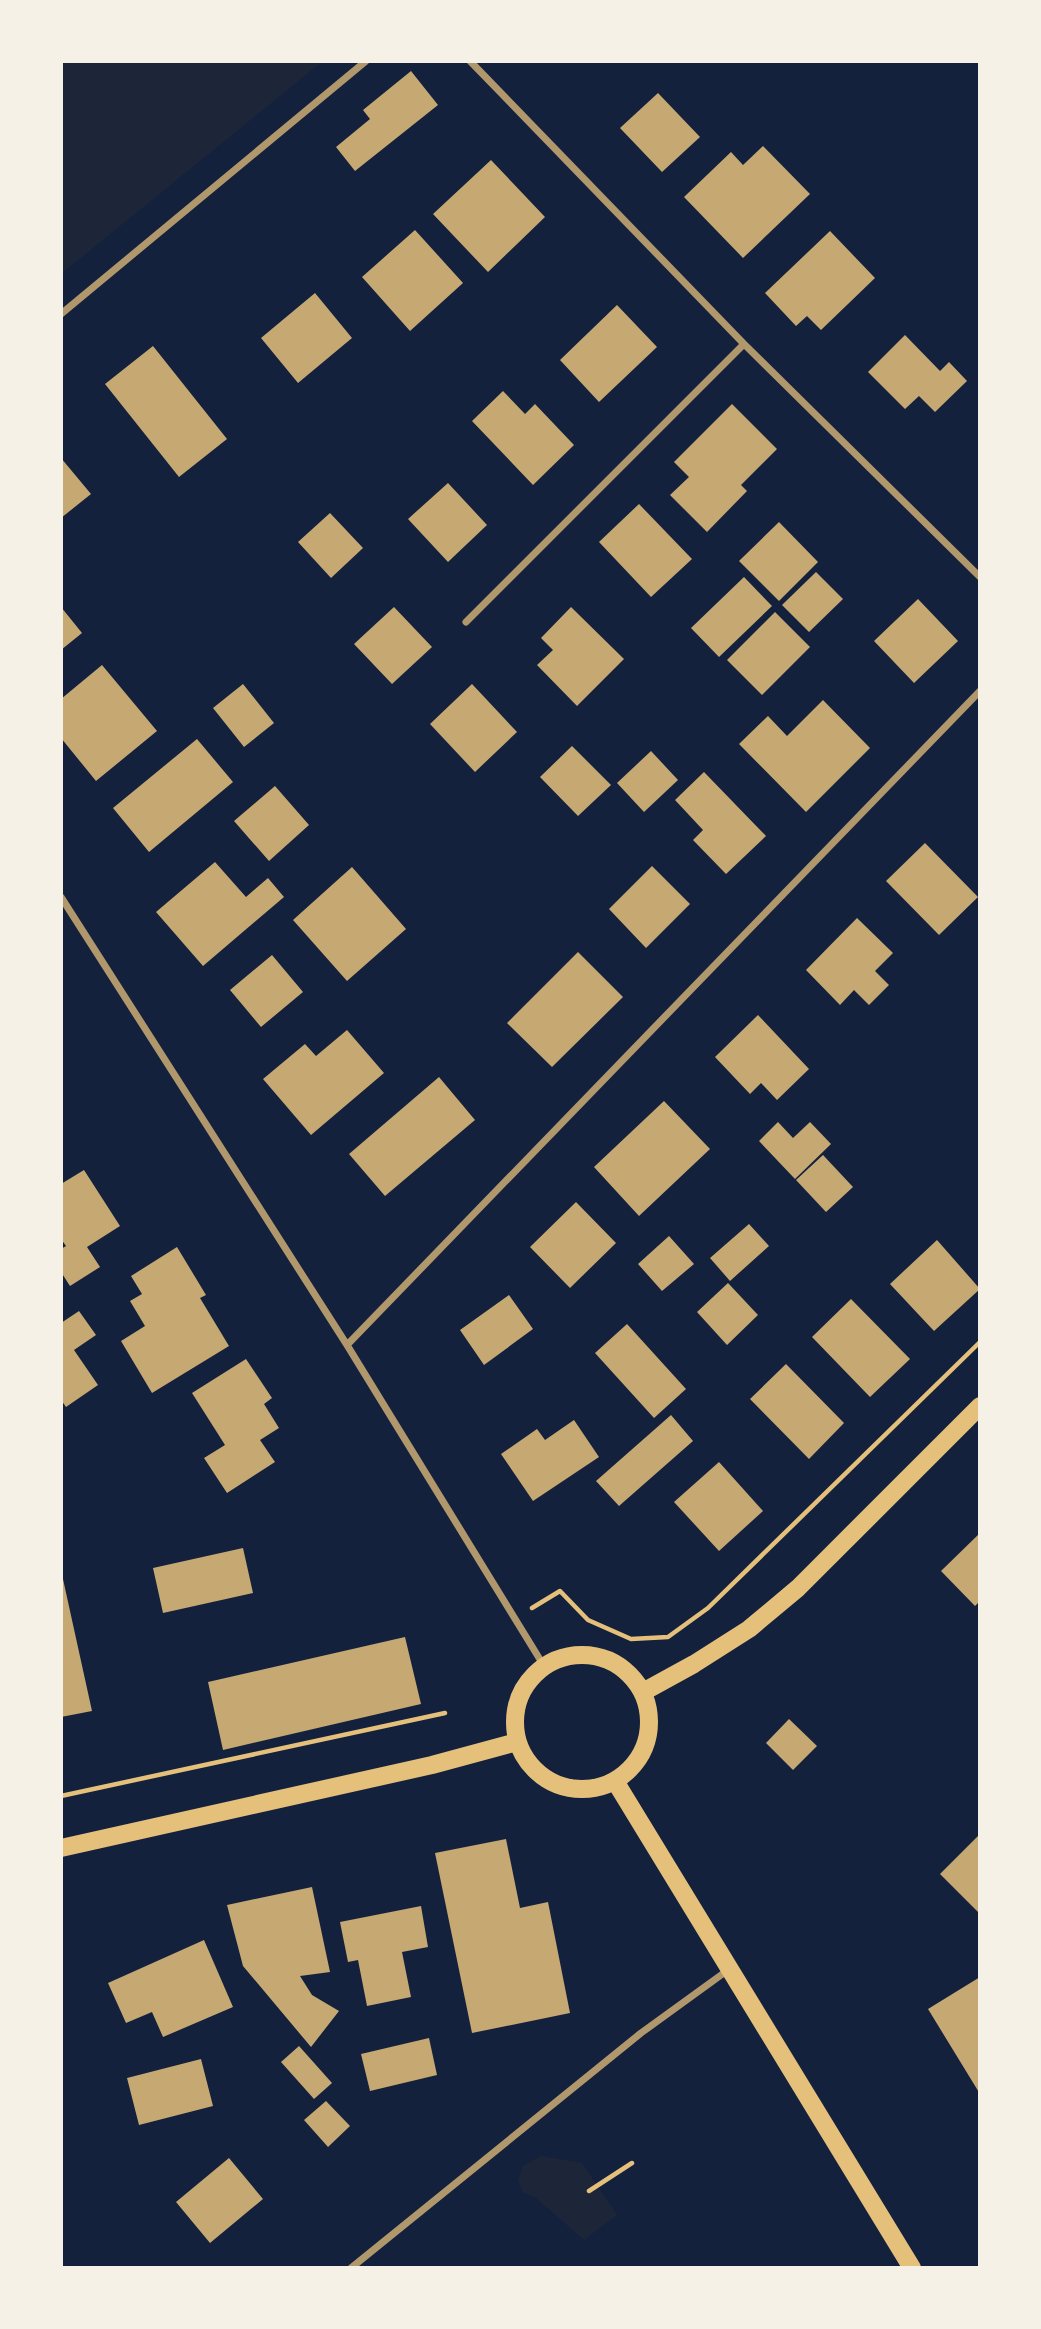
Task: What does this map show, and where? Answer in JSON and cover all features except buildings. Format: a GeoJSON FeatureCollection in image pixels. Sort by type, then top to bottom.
{"type":"FeatureCollection","features":[{"type":"Feature","properties":{"kind":"main road"},"geometry":{"type":"LineString","coordinates":[[643,1692],[750,1629],[798,1588],[980,1406]]}},
{"type":"Feature","properties":{"kind":"main road"},"geometry":{"type":"LineString","coordinates":[[571,1656],[599,1656],[617,1664],[632,1676],[643,1692],[649,1711],[649,1731],[643,1751],[631,1768],[615,1781],[582,1790],[549,1782],[535,1772],[517,1742],[514,1726],[519,1700],[531,1678],[544,1666],[571,1656]]}},
{"type":"Feature","properties":{"kind":"main road"},"geometry":{"type":"LineString","coordinates":[[61,1848],[432,1765],[517,1742]]}},
{"type":"Feature","properties":{"kind":"main road"},"geometry":{"type":"LineString","coordinates":[[615,1781],[912,2268]]}},
{"type":"Feature","properties":{"kind":"street"},"geometry":{"type":"LineString","coordinates":[[61,314],[366,61]]}},
{"type":"Feature","properties":{"kind":"street"},"geometry":{"type":"LineString","coordinates":[[470,61],[744,344],[980,577]]}},
{"type":"Feature","properties":{"kind":"street"},"geometry":{"type":"LineString","coordinates":[[466,622],[744,344]]}},
{"type":"Feature","properties":{"kind":"street"},"geometry":{"type":"LineString","coordinates":[[347,1345],[980,691]]}},
{"type":"Feature","properties":{"kind":"street"},"geometry":{"type":"LineString","coordinates":[[61,897],[347,1345],[544,1666]]}},
{"type":"Feature","properties":{"kind":"street"},"geometry":{"type":"LineString","coordinates":[[351,2268],[641,2032],[728,1970]]}},
{"type":"Feature","properties":{"kind":"path"},"geometry":{"type":"LineString","coordinates":[[516,1618],[560,1591],[588,1620],[631,1639],[668,1637],[708,1608],[980,1342]]}},
{"type":"Feature","properties":{"kind":"path"},"geometry":{"type":"LineString","coordinates":[[61,1796],[445,1713]]}},
{"type":"Feature","properties":{"kind":"path"},"geometry":{"type":"LineString","coordinates":[[589,2191],[632,2163]]}},
{"type":"Feature","properties":{"kind":"shaded area"},"geometry":{"type":"Polygon","coordinates":[[[61,61],[323,61],[61,274],[61,61]]]}},
{"type":"Feature","properties":{"kind":"shaded area"},"geometry":{"type":"Polygon","coordinates":[[[541,2156],[582,2163],[617,2215],[584,2240],[536,2198],[523,2192],[518,2181],[523,2166],[541,2156]]]}}]}
